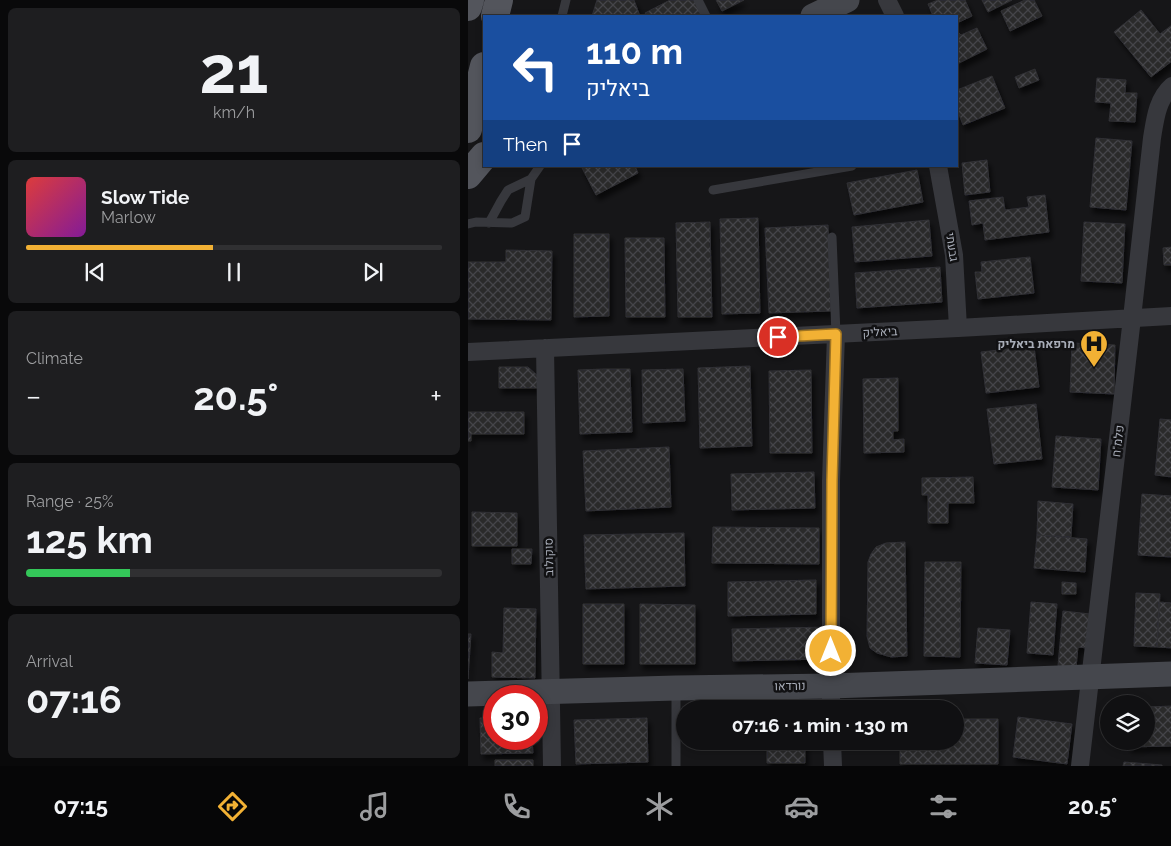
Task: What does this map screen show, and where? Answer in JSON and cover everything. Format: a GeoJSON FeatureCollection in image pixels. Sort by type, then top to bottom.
{"type":"FeatureCollection","features":[{"type":"Feature","properties":{"kind":"main road"},"geometry":{"type":"LineString","coordinates":[[468,7],[470,0]]}},
{"type":"Feature","properties":{"kind":"main road"},"geometry":{"type":"LineString","coordinates":[[495,15],[499,0]]}},
{"type":"Feature","properties":{"kind":"main road"},"geometry":{"type":"LineString","coordinates":[[473,120],[479,80]]}},
{"type":"Feature","properties":{"kind":"main road"},"geometry":{"type":"LineString","coordinates":[[468,175],[483,157]]}},
{"type":"Feature","properties":{"kind":"street"},"geometry":{"type":"LineString","coordinates":[[815,15],[847,0]]}},
{"type":"Feature","properties":{"kind":"street"},"geometry":{"type":"LineString","coordinates":[[887,0],[894,15]]}},
{"type":"Feature","properties":{"kind":"street","name":"פלמ\"ח"},"geometry":{"type":"LineString","coordinates":[[1080,766],[1156,115],[1165,92],[1172,86]]}},
{"type":"Feature","properties":{"kind":"street","name":"גבעתי"},"geometry":{"type":"LineString","coordinates":[[938,167],[954,256],[958,328]]}},
{"type":"Feature","properties":{"kind":"street","name":"ביאליק"},"geometry":{"type":"LineString","coordinates":[[468,352],[1172,316]]}},
{"type":"Feature","properties":{"kind":"street"},"geometry":{"type":"LineString","coordinates":[[831,697],[832,480],[836,334]]}},
{"type":"Feature","properties":{"kind":"street","name":"סוקולוב"},"geometry":{"type":"LineString","coordinates":[[545,348],[552,766]]}},
{"type":"Feature","properties":{"kind":"street","name":"נורדאו"},"geometry":{"type":"LineString","coordinates":[[468,694],[676,688],[831,697],[1090,676],[1172,674]]}},
{"type":"Feature","properties":{"kind":"street"},"geometry":{"type":"LineString","coordinates":[[832,750],[833,766]]}},
{"type":"Feature","properties":{"kind":"lane"},"geometry":{"type":"LineString","coordinates":[[562,15],[566,0]]}},
{"type":"Feature","properties":{"kind":"lane"},"geometry":{"type":"LineString","coordinates":[[698,0],[706,15]]}},
{"type":"Feature","properties":{"kind":"lane"},"geometry":{"type":"LineString","coordinates":[[468,224],[476,222],[512,224],[525,217],[531,179],[539,167]]}},
{"type":"Feature","properties":{"kind":"lane"},"geometry":{"type":"LineString","coordinates":[[713,190],[846,167]]}},
{"type":"Feature","properties":{"kind":"lane"},"geometry":{"type":"LineString","coordinates":[[489,223],[508,190],[531,179]]}},
{"type":"Feature","properties":{"kind":"lane"},"geometry":{"type":"LineString","coordinates":[[832,237],[836,334]]}},
{"type":"Feature","properties":{"kind":"lane"},"geometry":{"type":"LineString","coordinates":[[676,688],[676,766]]}},
{"type":"Feature","properties":{"kind":"building"},"geometry":{"type":"Polygon","coordinates":[[[597,0],[634,0],[640,15],[592,15],[597,0]]]}},
{"type":"Feature","properties":{"kind":"building"},"geometry":{"type":"Polygon","coordinates":[[[670,0],[695,0],[703,15],[646,15],[645,13],[670,0]]]}},
{"type":"Feature","properties":{"kind":"building"},"geometry":{"type":"Polygon","coordinates":[[[716,0],[744,0],[722,11],[716,0]]]}},
{"type":"Feature","properties":{"kind":"building"},"geometry":{"type":"Polygon","coordinates":[[[938,0],[965,0],[972,16],[958,23],[958,15],[933,15],[928,4],[938,0]]]}},
{"type":"Feature","properties":{"kind":"building"},"geometry":{"type":"Polygon","coordinates":[[[982,0],[1012,0],[988,12],[982,0]]]}},
{"type":"Feature","properties":{"kind":"building"},"geometry":{"type":"Polygon","coordinates":[[[1025,0],[1034,0],[1042,16],[1010,31],[1001,11],[1025,0]]]}},
{"type":"Feature","properties":{"kind":"building"},"geometry":{"type":"Polygon","coordinates":[[[1141,10],[1160,34],[1172,25],[1172,61],[1151,77],[1114,32],[1141,10]]]}},
{"type":"Feature","properties":{"kind":"building"},"geometry":{"type":"Polygon","coordinates":[[[977,28],[987,49],[958,64],[958,32],[961,35],[977,28]]]}},
{"type":"Feature","properties":{"kind":"building"},"geometry":{"type":"Polygon","coordinates":[[[1035,69],[1039,80],[1019,88],[1015,77],[1035,69]]]}},
{"type":"Feature","properties":{"kind":"building"},"geometry":{"type":"Polygon","coordinates":[[[992,76],[1005,108],[963,125],[958,112],[958,90],[992,76]]]}},
{"type":"Feature","properties":{"kind":"building"},"geometry":{"type":"Polygon","coordinates":[[[1097,78],[1126,80],[1125,93],[1137,93],[1135,122],[1109,121],[1111,103],[1095,102],[1097,78]]]}},
{"type":"Feature","properties":{"kind":"building"},"geometry":{"type":"Polygon","coordinates":[[[1096,138],[1132,141],[1126,210],[1090,207],[1096,138]]]}},
{"type":"Feature","properties":{"kind":"building"},"geometry":{"type":"Polygon","coordinates":[[[987,160],[990,192],[965,195],[962,163],[987,160]]]}},
{"type":"Feature","properties":{"kind":"building"},"geometry":{"type":"Polygon","coordinates":[[[582,167],[635,167],[638,173],[596,195],[582,167]]]}},
{"type":"Feature","properties":{"kind":"building"},"geometry":{"type":"Polygon","coordinates":[[[917,170],[923,202],[854,215],[847,183],[917,170]]]}},
{"type":"Feature","properties":{"kind":"building"},"geometry":{"type":"Polygon","coordinates":[[[1045,195],[1049,232],[985,240],[983,223],[972,225],[969,201],[1003,197],[1005,210],[1029,207],[1027,197],[1045,195]]]}},
{"type":"Feature","properties":{"kind":"building"},"geometry":{"type":"Polygon","coordinates":[[[758,218],[760,313],[722,314],[720,219],[758,218]]]}},
{"type":"Feature","properties":{"kind":"building"},"geometry":{"type":"Polygon","coordinates":[[[929,220],[932,256],[855,262],[852,227],[929,220]]]}},
{"type":"Feature","properties":{"kind":"building"},"geometry":{"type":"Polygon","coordinates":[[[710,222],[712,317],[678,317],[676,223],[710,222]]]}},
{"type":"Feature","properties":{"kind":"building"},"geometry":{"type":"Polygon","coordinates":[[[1084,222],[1125,224],[1122,283],[1081,281],[1084,222]]]}},
{"type":"Feature","properties":{"kind":"building"},"geometry":{"type":"Polygon","coordinates":[[[828,225],[831,311],[769,313],[765,228],[828,225]]]}},
{"type":"Feature","properties":{"kind":"building"},"geometry":{"type":"Polygon","coordinates":[[[574,234],[609,234],[609,316],[574,317],[574,234]]]}},
{"type":"Feature","properties":{"kind":"building"},"geometry":{"type":"Polygon","coordinates":[[[625,238],[664,238],[665,317],[626,317],[625,238]]]}},
{"type":"Feature","properties":{"kind":"building"},"geometry":{"type":"Polygon","coordinates":[[[1172,247],[1172,265],[1164,265],[1163,248],[1172,247]]]}},
{"type":"Feature","properties":{"kind":"building"},"geometry":{"type":"Polygon","coordinates":[[[506,250],[552,251],[551,320],[468,319],[468,262],[506,262],[506,250]]]}},
{"type":"Feature","properties":{"kind":"building"},"geometry":{"type":"Polygon","coordinates":[[[1030,257],[1034,293],[978,299],[975,272],[982,272],[981,262],[1030,257]]]}},
{"type":"Feature","properties":{"kind":"building"},"geometry":{"type":"Polygon","coordinates":[[[940,267],[942,302],[857,308],[855,273],[940,267]]]}},
{"type":"Feature","properties":{"kind":"building"},"geometry":{"type":"Polygon","coordinates":[[[1072,343],[1115,345],[1114,394],[1070,392],[1072,343]]]}},
{"type":"Feature","properties":{"kind":"building"},"geometry":{"type":"Polygon","coordinates":[[[1034,346],[1039,387],[986,393],[981,352],[1034,346]]]}},
{"type":"Feature","properties":{"kind":"building"},"geometry":{"type":"Polygon","coordinates":[[[750,366],[752,446],[700,448],[698,368],[750,366]]]}},
{"type":"Feature","properties":{"kind":"building"},"geometry":{"type":"Polygon","coordinates":[[[499,367],[528,367],[539,377],[539,388],[499,388],[499,367]]]}},
{"type":"Feature","properties":{"kind":"building"},"geometry":{"type":"Polygon","coordinates":[[[630,369],[632,432],[580,434],[578,370],[630,369]]]}},
{"type":"Feature","properties":{"kind":"building"},"geometry":{"type":"Polygon","coordinates":[[[683,369],[685,421],[643,423],[642,370],[683,369]]]}},
{"type":"Feature","properties":{"kind":"building"},"geometry":{"type":"Polygon","coordinates":[[[811,370],[812,453],[770,453],[769,371],[811,370]]]}},
{"type":"Feature","properties":{"kind":"building"},"geometry":{"type":"Polygon","coordinates":[[[898,378],[898,431],[893,431],[893,440],[904,439],[904,452],[864,453],[863,379],[898,378]]]}},
{"type":"Feature","properties":{"kind":"building"},"geometry":{"type":"Polygon","coordinates":[[[1036,404],[1042,459],[994,464],[987,409],[1036,404]]]}},
{"type":"Feature","properties":{"kind":"building"},"geometry":{"type":"Polygon","coordinates":[[[468,412],[524,412],[524,434],[471,434],[471,441],[468,441],[468,412]]]}},
{"type":"Feature","properties":{"kind":"building"},"geometry":{"type":"Polygon","coordinates":[[[1160,419],[1172,420],[1172,477],[1155,475],[1160,419]]]}},
{"type":"Feature","properties":{"kind":"building"},"geometry":{"type":"Polygon","coordinates":[[[1056,436],[1101,439],[1098,490],[1052,487],[1056,436]]]}},
{"type":"Feature","properties":{"kind":"building"},"geometry":{"type":"Polygon","coordinates":[[[669,447],[671,507],[586,511],[583,451],[669,447]]]}},
{"type":"Feature","properties":{"kind":"building"},"geometry":{"type":"Polygon","coordinates":[[[814,472],[815,508],[732,510],[731,474],[814,472]]]}},
{"type":"Feature","properties":{"kind":"building"},"geometry":{"type":"Polygon","coordinates":[[[973,477],[974,503],[948,503],[948,523],[928,523],[928,495],[922,495],[922,478],[973,477]]]}},
{"type":"Feature","properties":{"kind":"building"},"geometry":{"type":"Polygon","coordinates":[[[1142,494],[1172,496],[1172,557],[1138,555],[1142,494]]]}},
{"type":"Feature","properties":{"kind":"building"},"geometry":{"type":"Polygon","coordinates":[[[1038,501],[1073,504],[1071,537],[1037,535],[1038,501]]]}},
{"type":"Feature","properties":{"kind":"building"},"geometry":{"type":"Polygon","coordinates":[[[472,512],[517,513],[517,546],[472,546],[472,512]]]}},
{"type":"Feature","properties":{"kind":"building"},"geometry":{"type":"Polygon","coordinates":[[[713,527],[819,528],[819,564],[712,563],[713,527]]]}},
{"type":"Feature","properties":{"kind":"building"},"geometry":{"type":"Polygon","coordinates":[[[684,533],[685,586],[586,589],[584,535],[684,533]]]}},
{"type":"Feature","properties":{"kind":"building"},"geometry":{"type":"Polygon","coordinates":[[[1037,535],[1087,539],[1085,572],[1034,568],[1037,535]]]}},
{"type":"Feature","properties":{"kind":"building"},"geometry":{"type":"Polygon","coordinates":[[[905,542],[907,656],[891,657],[877,653],[870,648],[867,636],[868,562],[876,547],[886,543],[905,542]]]}},
{"type":"Feature","properties":{"kind":"building"},"geometry":{"type":"Polygon","coordinates":[[[512,549],[532,549],[531,564],[512,564],[512,549]]]}},
{"type":"Feature","properties":{"kind":"building"},"geometry":{"type":"Polygon","coordinates":[[[925,562],[961,562],[960,657],[924,656],[925,562]]]}},
{"type":"Feature","properties":{"kind":"building"},"geometry":{"type":"Polygon","coordinates":[[[816,580],[816,614],[728,616],[728,582],[816,580]]]}},
{"type":"Feature","properties":{"kind":"building"},"geometry":{"type":"Polygon","coordinates":[[[1062,582],[1076,583],[1076,594],[1062,594],[1062,582]]]}},
{"type":"Feature","properties":{"kind":"building"},"geometry":{"type":"Polygon","coordinates":[[[1136,593],[1160,594],[1157,647],[1134,646],[1136,593]]]}},
{"type":"Feature","properties":{"kind":"building"},"geometry":{"type":"Polygon","coordinates":[[[1031,602],[1057,604],[1053,655],[1027,653],[1031,602]]]}},
{"type":"Feature","properties":{"kind":"building"},"geometry":{"type":"Polygon","coordinates":[[[1159,602],[1172,603],[1172,648],[1157,647],[1159,602]]]}},
{"type":"Feature","properties":{"kind":"building"},"geometry":{"type":"Polygon","coordinates":[[[583,604],[624,604],[624,664],[583,664],[583,604]]]}},
{"type":"Feature","properties":{"kind":"building"},"geometry":{"type":"Polygon","coordinates":[[[640,604],[695,605],[695,664],[640,664],[640,604]]]}},
{"type":"Feature","properties":{"kind":"building"},"geometry":{"type":"Polygon","coordinates":[[[504,608],[536,609],[535,678],[492,677],[492,652],[503,653],[504,608]]]}},
{"type":"Feature","properties":{"kind":"building"},"geometry":{"type":"Polygon","coordinates":[[[1063,611],[1090,614],[1086,648],[1078,647],[1076,668],[1058,666],[1063,611]]]}},
{"type":"Feature","properties":{"kind":"building"},"geometry":{"type":"Polygon","coordinates":[[[828,627],[829,659],[733,661],[732,629],[828,627]]]}},
{"type":"Feature","properties":{"kind":"building"},"geometry":{"type":"Polygon","coordinates":[[[978,628],[1010,630],[1007,665],[975,663],[978,628]]]}},
{"type":"Feature","properties":{"kind":"building"},"geometry":{"type":"Polygon","coordinates":[[[468,634],[471,634],[468,679],[468,634]]]}},
{"type":"Feature","properties":{"kind":"building"},"geometry":{"type":"Polygon","coordinates":[[[1172,706],[1172,746],[1155,746],[1155,707],[1172,706]]]}},
{"type":"Feature","properties":{"kind":"building"},"geometry":{"type":"Polygon","coordinates":[[[1018,717],[1072,724],[1067,764],[1013,757],[1018,717]]]}},
{"type":"Feature","properties":{"kind":"building"},"geometry":{"type":"Polygon","coordinates":[[[480,718],[483,718],[483,750],[533,750],[533,753],[481,754],[480,718]]]}},
{"type":"Feature","properties":{"kind":"building"},"geometry":{"type":"Polygon","coordinates":[[[647,718],[648,762],[576,764],[574,720],[647,718]]]}},
{"type":"Feature","properties":{"kind":"building"},"geometry":{"type":"Polygon","coordinates":[[[964,719],[998,719],[998,764],[900,764],[900,750],[964,750],[964,719]]]}},
{"type":"Feature","properties":{"kind":"building"},"geometry":{"type":"Polygon","coordinates":[[[767,750],[805,750],[805,763],[767,763],[767,750]]]}},
{"type":"Feature","properties":{"kind":"building"},"geometry":{"type":"Polygon","coordinates":[[[495,760],[533,760],[533,766],[495,766],[495,760]]]}},
{"type":"Feature","properties":{"kind":"building"},"geometry":{"type":"Polygon","coordinates":[[[1124,762],[1162,765],[1162,766],[1123,766],[1124,762]]]}},
{"type":"Feature","properties":{"kind":"place","name":"מרפאת ביאליק"},"geometry":{"type":"Point","coordinates":[1094,368]}},
{"type":"Feature","properties":{"kind":"route"},"geometry":{"type":"LineString","coordinates":[[778,337],[836,334],[832,480],[831,651]]}}]}
